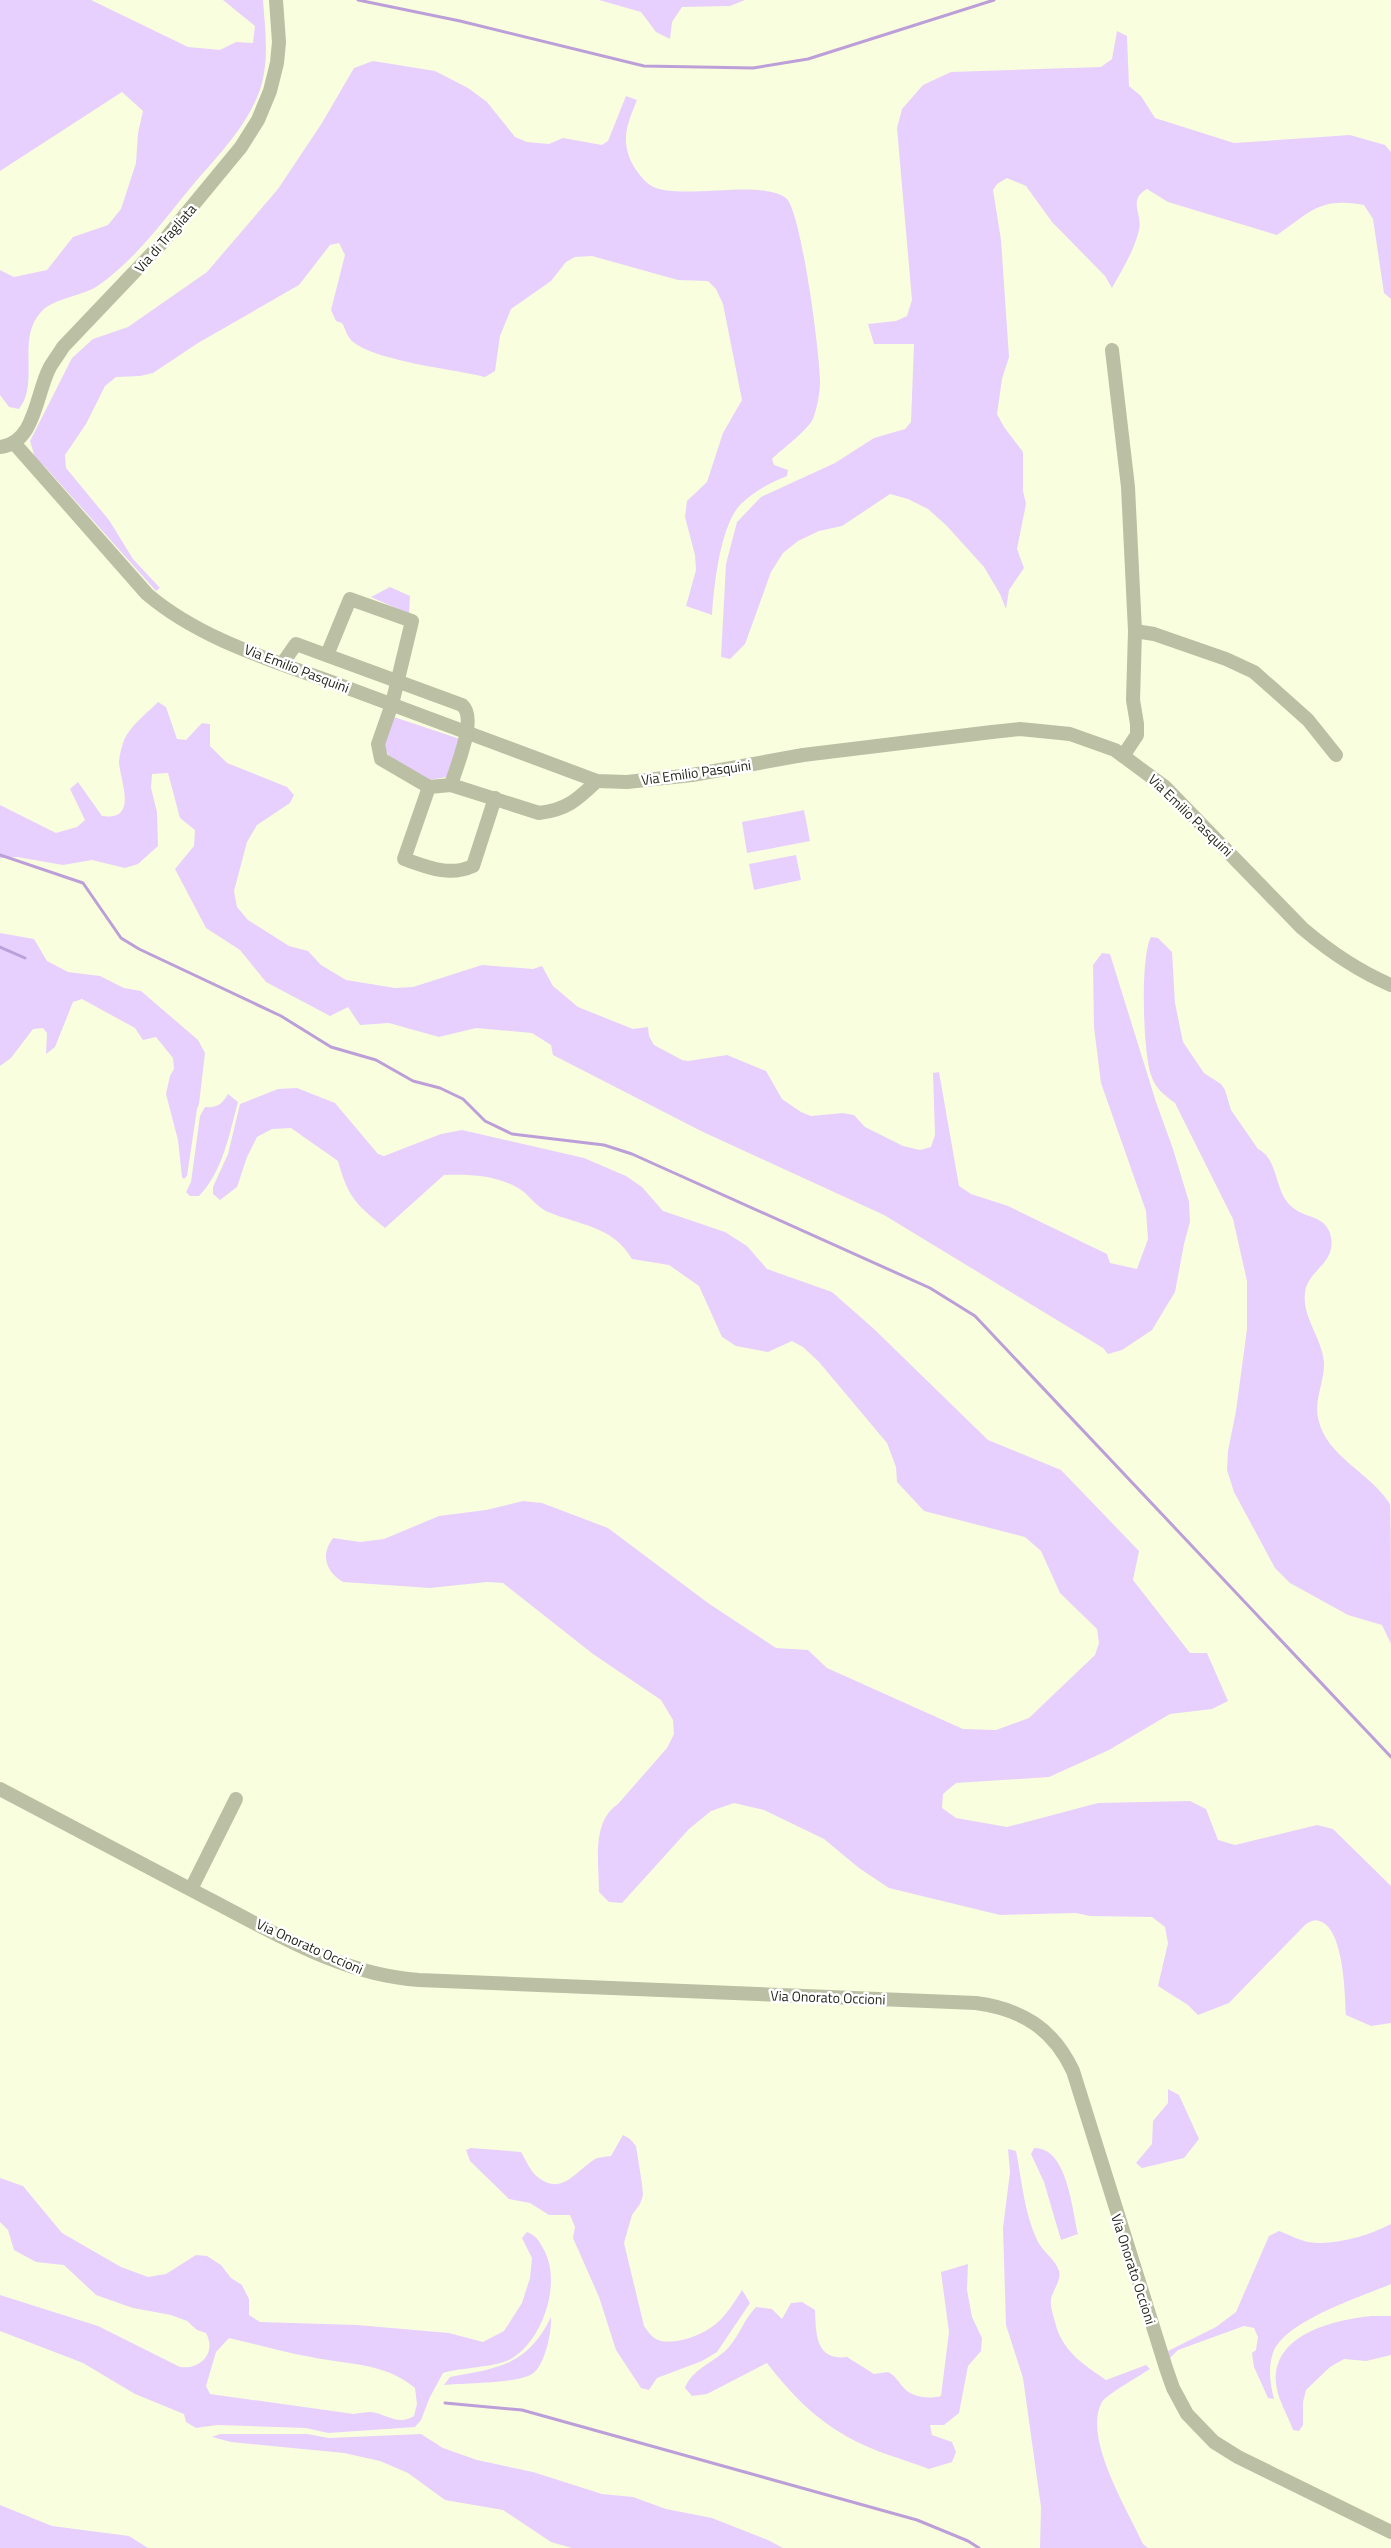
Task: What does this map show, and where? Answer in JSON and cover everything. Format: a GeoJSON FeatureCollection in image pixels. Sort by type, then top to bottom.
{"type":"FeatureCollection","features":[{"type":"Feature","properties":{"kind":"street","name":"Via di Tragliata"},"geometry":{"type":"LineString","coordinates":[[14,443],[30,422],[50,367],[63,347],[161,244],[240,147],[258,120],[270,91],[277,63],[279,42],[276,0]]}},
{"type":"Feature","properties":{"kind":"street"},"geometry":{"type":"LineString","coordinates":[[1112,350],[1128,487],[1135,631],[1133,693],[1137,735],[1123,756]]}},
{"type":"Feature","properties":{"kind":"street"},"geometry":{"type":"LineString","coordinates":[[0,447],[14,443]]}},
{"type":"Feature","properties":{"kind":"street","name":"Via Emilio Pasquini"},"geometry":{"type":"LineString","coordinates":[[14,443],[147,594],[166,610],[193,625],[282,664],[597,781],[627,782],[692,775],[804,755],[1020,729],[1070,734],[1097,743],[1123,756],[1165,787],[1302,928],[1347,962],[1391,985]]}},
{"type":"Feature","properties":{"kind":"street"},"geometry":{"type":"LineString","coordinates":[[327,655],[350,599],[412,621],[392,704],[378,744],[381,759],[429,787],[451,784],[539,812],[553,811],[573,803],[597,781]]}},
{"type":"Feature","properties":{"kind":"street"},"geometry":{"type":"LineString","coordinates":[[1135,631],[1154,634],[1226,659],[1254,672],[1308,720],[1336,755]]}},
{"type":"Feature","properties":{"kind":"street"},"geometry":{"type":"LineString","coordinates":[[282,664],[296,644],[397,679],[462,705],[467,710],[469,716],[467,733],[451,784]]}},
{"type":"Feature","properties":{"kind":"street"},"geometry":{"type":"LineString","coordinates":[[429,787],[404,859],[436,870],[450,872],[472,866],[495,798]]}},
{"type":"Feature","properties":{"kind":"street","name":"Via Onorato Occioni"},"geometry":{"type":"LineString","coordinates":[[0,1789],[325,1957],[360,1970],[396,1978],[970,2003],[1001,2007],[1032,2020],[1051,2036],[1073,2072],[1166,2368],[1173,2388],[1187,2414],[1209,2438],[1238,2457],[1391,2532]]}},
{"type":"Feature","properties":{"kind":"street"},"geometry":{"type":"LineString","coordinates":[[191,1889],[236,1799]]}},
{"type":"Feature","properties":{"kind":"shaded area"},"geometry":{"type":"Polygon","coordinates":[[[0,0],[91,0],[188,47],[220,50],[236,42],[253,43],[255,26],[223,0],[263,0],[266,52],[262,83],[257,98],[242,125],[148,239],[125,263],[99,285],[93,289],[53,303],[41,312],[34,323],[30,335],[28,386],[25,398],[19,409],[9,407],[0,395],[0,270],[14,277],[47,270],[73,237],[108,225],[121,209],[136,163],[138,133],[143,111],[122,92],[0,171],[0,0]]]}},
{"type":"Feature","properties":{"kind":"shaded area"},"geometry":{"type":"Polygon","coordinates":[[[599,0],[745,0],[730,6],[682,7],[672,22],[670,39],[656,32],[641,12],[599,0]]]}},
{"type":"Feature","properties":{"kind":"shaded area"},"geometry":{"type":"Polygon","coordinates":[[[1117,31],[1127,36],[1129,86],[1141,96],[1155,118],[1234,143],[1350,135],[1385,145],[1391,152],[1391,299],[1384,293],[1373,219],[1364,205],[1336,203],[1316,208],[1277,235],[1168,202],[1147,189],[1138,198],[1137,208],[1140,224],[1137,238],[1112,288],[1105,276],[1052,222],[1026,186],[1007,178],[997,184],[993,190],[1001,240],[1009,357],[1002,379],[997,414],[1004,427],[1023,452],[1023,491],[1026,504],[1017,549],[1024,568],[1009,590],[1006,609],[1000,594],[984,567],[946,525],[928,509],[908,499],[890,494],[842,526],[819,531],[798,541],[783,553],[771,572],[745,644],[730,659],[721,657],[726,564],[737,522],[761,497],[835,463],[874,438],[905,429],[911,422],[914,344],[874,344],[868,324],[896,321],[907,316],[912,300],[897,128],[902,109],[923,85],[951,72],[1101,67],[1112,59],[1117,31]]]}},
{"type":"Feature","properties":{"kind":"shaded area"},"geometry":{"type":"Polygon","coordinates":[[[373,61],[435,71],[468,88],[487,102],[515,137],[527,142],[549,144],[563,138],[602,145],[608,141],[626,96],[637,100],[626,132],[629,156],[635,168],[650,185],[672,191],[766,191],[787,199],[793,211],[804,257],[814,317],[820,387],[818,401],[810,424],[772,459],[774,465],[788,470],[787,476],[751,495],[741,504],[728,526],[719,556],[712,615],[686,606],[696,570],[695,555],[685,517],[687,501],[707,482],[723,433],[742,400],[723,304],[716,289],[708,281],[678,280],[592,256],[575,257],[566,262],[551,281],[511,309],[500,336],[495,371],[485,377],[394,359],[376,354],[351,340],[342,323],[336,321],[331,310],[345,255],[339,243],[330,245],[299,285],[198,343],[153,373],[140,376],[116,377],[105,386],[86,424],[65,455],[66,468],[109,520],[133,559],[160,588],[156,591],[35,458],[30,441],[72,358],[93,339],[128,327],[207,272],[278,189],[322,123],[354,68],[373,61]]]}},
{"type":"Feature","properties":{"kind":"shaded area"},"geometry":{"type":"Polygon","coordinates":[[[390,587],[410,596],[409,614],[371,597],[390,587]]]}},
{"type":"Feature","properties":{"kind":"shaded area"},"geometry":{"type":"Polygon","coordinates":[[[158,702],[166,707],[177,739],[186,740],[202,723],[210,724],[210,746],[227,763],[287,787],[294,795],[290,803],[257,825],[247,842],[234,891],[237,907],[248,920],[289,946],[308,951],[321,965],[346,980],[395,988],[413,987],[482,965],[533,969],[542,966],[553,986],[578,1007],[633,1029],[648,1027],[649,1036],[654,1045],[682,1060],[688,1061],[727,1055],[766,1071],[782,1099],[801,1112],[811,1116],[843,1113],[854,1115],[865,1127],[903,1146],[920,1150],[931,1147],[935,1135],[933,1073],[939,1072],[959,1186],[971,1194],[1008,1206],[1107,1254],[1110,1263],[1137,1269],[1148,1239],[1146,1211],[1101,1083],[1094,1027],[1093,965],[1102,953],[1110,954],[1189,1202],[1190,1222],[1175,1292],[1152,1330],[1122,1350],[1108,1354],[1103,1348],[884,1215],[701,1131],[553,1055],[551,1045],[532,1033],[476,1028],[439,1037],[389,1023],[360,1025],[348,1007],[330,1016],[266,982],[240,950],[206,928],[175,869],[194,846],[195,830],[180,818],[168,773],[152,774],[151,788],[157,812],[158,846],[138,864],[125,868],[92,860],[63,865],[17,857],[0,858],[0,805],[56,833],[77,827],[85,820],[70,789],[78,782],[102,816],[113,816],[120,813],[124,807],[125,799],[119,763],[124,740],[135,725],[158,702]]]}},
{"type":"Feature","properties":{"kind":"shaded area"},"geometry":{"type":"Polygon","coordinates":[[[391,716],[460,739],[447,777],[429,780],[389,756],[384,747],[391,716]]]}},
{"type":"Feature","properties":{"kind":"shaded area"},"geometry":{"type":"Polygon","coordinates":[[[804,810],[810,841],[747,853],[742,822],[804,810]]]}},
{"type":"Feature","properties":{"kind":"shaded area"},"geometry":{"type":"Polygon","coordinates":[[[796,855],[801,880],[754,890],[749,864],[796,855]]]}},
{"type":"Feature","properties":{"kind":"shaded area"},"geometry":{"type":"Polygon","coordinates":[[[0,933],[34,939],[47,961],[68,972],[100,976],[124,988],[141,991],[198,1040],[205,1053],[187,1176],[184,1179],[182,1177],[178,1140],[166,1094],[170,1076],[174,1069],[173,1058],[156,1037],[143,1040],[135,1028],[82,999],[73,1002],[55,1047],[46,1054],[47,1033],[43,1028],[33,1029],[11,1058],[0,1066],[0,933]]]}},
{"type":"Feature","properties":{"kind":"shaded area"},"geometry":{"type":"Polygon","coordinates":[[[1151,937],[1158,938],[1172,952],[1175,1003],[1183,1042],[1204,1073],[1221,1084],[1225,1090],[1231,1110],[1258,1149],[1270,1160],[1286,1200],[1296,1210],[1323,1223],[1330,1233],[1332,1243],[1330,1252],[1327,1259],[1311,1278],[1305,1293],[1306,1311],[1320,1344],[1324,1362],[1317,1404],[1318,1418],[1323,1432],[1339,1454],[1371,1483],[1390,1504],[1391,1644],[1382,1625],[1348,1615],[1290,1583],[1275,1568],[1234,1492],[1227,1470],[1228,1451],[1236,1411],[1247,1329],[1247,1281],[1233,1219],[1175,1103],[1160,1091],[1151,1075],[1146,1047],[1144,983],[1145,964],[1151,937]]]}},
{"type":"Feature","properties":{"kind":"shaded area"},"geometry":{"type":"Polygon","coordinates":[[[297,1088],[335,1103],[378,1154],[384,1156],[441,1134],[462,1130],[584,1158],[626,1176],[642,1187],[663,1211],[725,1232],[747,1246],[767,1269],[832,1292],[874,1329],[988,1440],[1061,1470],[1139,1551],[1133,1580],[1190,1653],[1207,1653],[1228,1701],[1212,1709],[1170,1714],[1109,1750],[1049,1777],[956,1783],[943,1794],[942,1808],[956,1818],[1007,1827],[1098,1803],[1190,1801],[1206,1809],[1218,1840],[1235,1845],[1317,1825],[1333,1829],[1391,1886],[1391,2023],[1371,2026],[1346,2015],[1344,1978],[1338,1948],[1334,1935],[1327,1926],[1317,1920],[1305,1925],[1229,2003],[1198,2015],[1188,2005],[1158,1986],[1168,1943],[1165,1927],[1152,1917],[1090,1916],[1076,1913],[1000,1915],[889,1888],[859,1868],[824,1839],[764,1810],[734,1803],[711,1811],[689,1829],[622,1903],[609,1902],[599,1892],[598,1844],[600,1832],[609,1812],[667,1748],[674,1734],[673,1720],[661,1700],[593,1654],[503,1583],[487,1582],[430,1588],[343,1582],[332,1573],[327,1563],[327,1551],[333,1538],[360,1542],[384,1539],[439,1516],[486,1510],[523,1501],[542,1503],[608,1528],[708,1603],[776,1648],[808,1650],[827,1668],[963,1729],[996,1730],[1029,1718],[1095,1655],[1099,1643],[1097,1629],[1060,1593],[1041,1551],[1025,1537],[924,1511],[897,1482],[896,1467],[887,1443],[819,1362],[803,1347],[792,1341],[768,1352],[736,1346],[722,1337],[699,1286],[669,1265],[632,1259],[624,1248],[605,1233],[548,1212],[510,1184],[482,1176],[444,1175],[385,1228],[355,1200],[346,1184],[338,1161],[291,1128],[272,1129],[257,1137],[247,1157],[237,1187],[220,1200],[213,1194],[213,1187],[228,1154],[240,1104],[278,1089],[297,1088]]]}},
{"type":"Feature","properties":{"kind":"shaded area"},"geometry":{"type":"Polygon","coordinates":[[[228,1094],[238,1102],[220,1164],[199,1196],[190,1196],[186,1192],[191,1182],[200,1116],[205,1107],[219,1105],[228,1094]]]}},
{"type":"Feature","properties":{"kind":"shaded area"},"geometry":{"type":"Polygon","coordinates":[[[1168,2089],[1179,2095],[1199,2139],[1184,2158],[1142,2168],[1136,2163],[1152,2144],[1153,2121],[1168,2103],[1168,2089]]]}},
{"type":"Feature","properties":{"kind":"shaded area"},"geometry":{"type":"Polygon","coordinates":[[[623,2135],[636,2146],[642,2184],[643,2195],[640,2204],[632,2215],[624,2243],[644,2326],[647,2331],[658,2340],[668,2342],[692,2337],[718,2322],[742,2290],[750,2303],[717,2352],[702,2361],[657,2378],[649,2390],[641,2388],[616,2350],[599,2297],[573,2238],[575,2227],[570,2215],[549,2215],[530,2203],[509,2199],[470,2161],[466,2150],[471,2148],[521,2152],[536,2176],[547,2183],[555,2184],[569,2179],[595,2159],[611,2156],[623,2135]]]}},
{"type":"Feature","properties":{"kind":"shaded area"},"geometry":{"type":"Polygon","coordinates":[[[1034,2148],[1045,2150],[1054,2157],[1061,2168],[1070,2195],[1078,2234],[1061,2240],[1044,2182],[1031,2154],[1034,2148]]]}},
{"type":"Feature","properties":{"kind":"shaded area"},"geometry":{"type":"Polygon","coordinates":[[[1008,2149],[1016,2151],[1026,2207],[1037,2240],[1055,2263],[1060,2274],[1051,2299],[1051,2305],[1058,2332],[1068,2349],[1074,2356],[1106,2380],[1146,2365],[1150,2369],[1105,2399],[1102,2402],[1097,2417],[1102,2454],[1109,2474],[1143,2544],[1148,2548],[1040,2548],[1041,2507],[1023,2378],[1006,2325],[1003,2228],[1010,2172],[1008,2149]]]}},
{"type":"Feature","properties":{"kind":"shaded area"},"geometry":{"type":"Polygon","coordinates":[[[0,2178],[23,2186],[62,2233],[121,2267],[148,2277],[166,2274],[196,2255],[207,2256],[221,2265],[231,2278],[242,2285],[249,2299],[249,2315],[260,2322],[357,2325],[449,2333],[483,2342],[504,2331],[522,2303],[530,2278],[532,2258],[522,2238],[527,2232],[539,2241],[549,2263],[551,2278],[550,2294],[540,2325],[532,2339],[522,2350],[504,2362],[443,2373],[430,2397],[421,2420],[415,2427],[328,2433],[306,2428],[217,2425],[196,2428],[186,2422],[184,2414],[135,2394],[83,2363],[0,2331],[0,2295],[98,2326],[180,2367],[194,2366],[200,2363],[205,2359],[209,2347],[206,2333],[197,2330],[187,2321],[171,2315],[133,2308],[96,2295],[64,2265],[36,2262],[14,2250],[8,2230],[0,2222],[0,2178]],[[229,2338],[216,2352],[206,2386],[210,2394],[354,2414],[371,2412],[398,2420],[414,2416],[417,2404],[415,2388],[391,2373],[229,2338]]]}},
{"type":"Feature","properties":{"kind":"shaded area"},"geometry":{"type":"Polygon","coordinates":[[[1391,2224],[1391,2284],[1325,2311],[1292,2331],[1280,2341],[1273,2353],[1270,2364],[1274,2399],[1268,2398],[1254,2367],[1252,2353],[1256,2350],[1258,2337],[1254,2328],[1244,2326],[1178,2350],[1170,2358],[1168,2351],[1216,2327],[1236,2312],[1269,2236],[1279,2231],[1308,2242],[1329,2243],[1361,2236],[1391,2224]]]}},
{"type":"Feature","properties":{"kind":"shaded area"},"geometry":{"type":"Polygon","coordinates":[[[968,2264],[967,2290],[972,2317],[982,2338],[981,2351],[968,2366],[959,2413],[944,2425],[930,2425],[932,2435],[952,2442],[956,2452],[952,2462],[929,2469],[856,2441],[834,2429],[813,2413],[793,2394],[767,2363],[707,2394],[692,2396],[685,2388],[697,2372],[729,2347],[756,2307],[772,2309],[782,2319],[791,2303],[802,2302],[815,2310],[819,2344],[829,2355],[847,2357],[874,2374],[888,2372],[908,2391],[917,2396],[941,2396],[949,2332],[941,2272],[968,2264]]]}},
{"type":"Feature","properties":{"kind":"shaded area"},"geometry":{"type":"Polygon","coordinates":[[[1371,2316],[1391,2316],[1391,2355],[1366,2361],[1344,2359],[1330,2367],[1306,2390],[1303,2402],[1303,2425],[1299,2431],[1293,2430],[1280,2401],[1276,2383],[1277,2366],[1284,2352],[1295,2341],[1324,2326],[1340,2321],[1371,2316]]]}},
{"type":"Feature","properties":{"kind":"shaded area"},"geometry":{"type":"Polygon","coordinates":[[[551,2317],[549,2339],[544,2356],[537,2370],[532,2374],[514,2380],[444,2385],[450,2377],[483,2371],[510,2362],[532,2346],[551,2317]]]}},
{"type":"Feature","properties":{"kind":"shaded area"},"geometry":{"type":"Polygon","coordinates":[[[220,2434],[307,2434],[329,2438],[421,2434],[443,2448],[477,2460],[533,2472],[602,2494],[633,2497],[666,2509],[712,2518],[768,2540],[783,2548],[572,2548],[551,2542],[503,2510],[445,2500],[408,2473],[380,2461],[344,2453],[231,2442],[212,2437],[220,2434]]]}},
{"type":"Feature","properties":{"kind":"shaded area"},"geometry":{"type":"Polygon","coordinates":[[[0,2505],[52,2526],[129,2536],[148,2548],[0,2548],[0,2505]]]}},
{"type":"Feature","properties":{"kind":"waterway"},"geometry":{"type":"LineString","coordinates":[[358,0],[460,21],[644,66],[753,68],[808,59],[994,0]]}},
{"type":"Feature","properties":{"kind":"waterway"},"geometry":{"type":"LineString","coordinates":[[0,855],[83,883],[121,938],[139,949],[281,1016],[331,1047],[376,1060],[413,1081],[440,1088],[463,1099],[485,1121],[512,1134],[604,1145],[632,1154],[930,1288],[975,1316],[1391,1757]]}},
{"type":"Feature","properties":{"kind":"waterway"},"geometry":{"type":"LineString","coordinates":[[0,947],[25,958]]}},
{"type":"Feature","properties":{"kind":"waterway"},"geometry":{"type":"LineString","coordinates":[[445,2403],[522,2410],[917,2520],[968,2541],[979,2548]]}}]}
